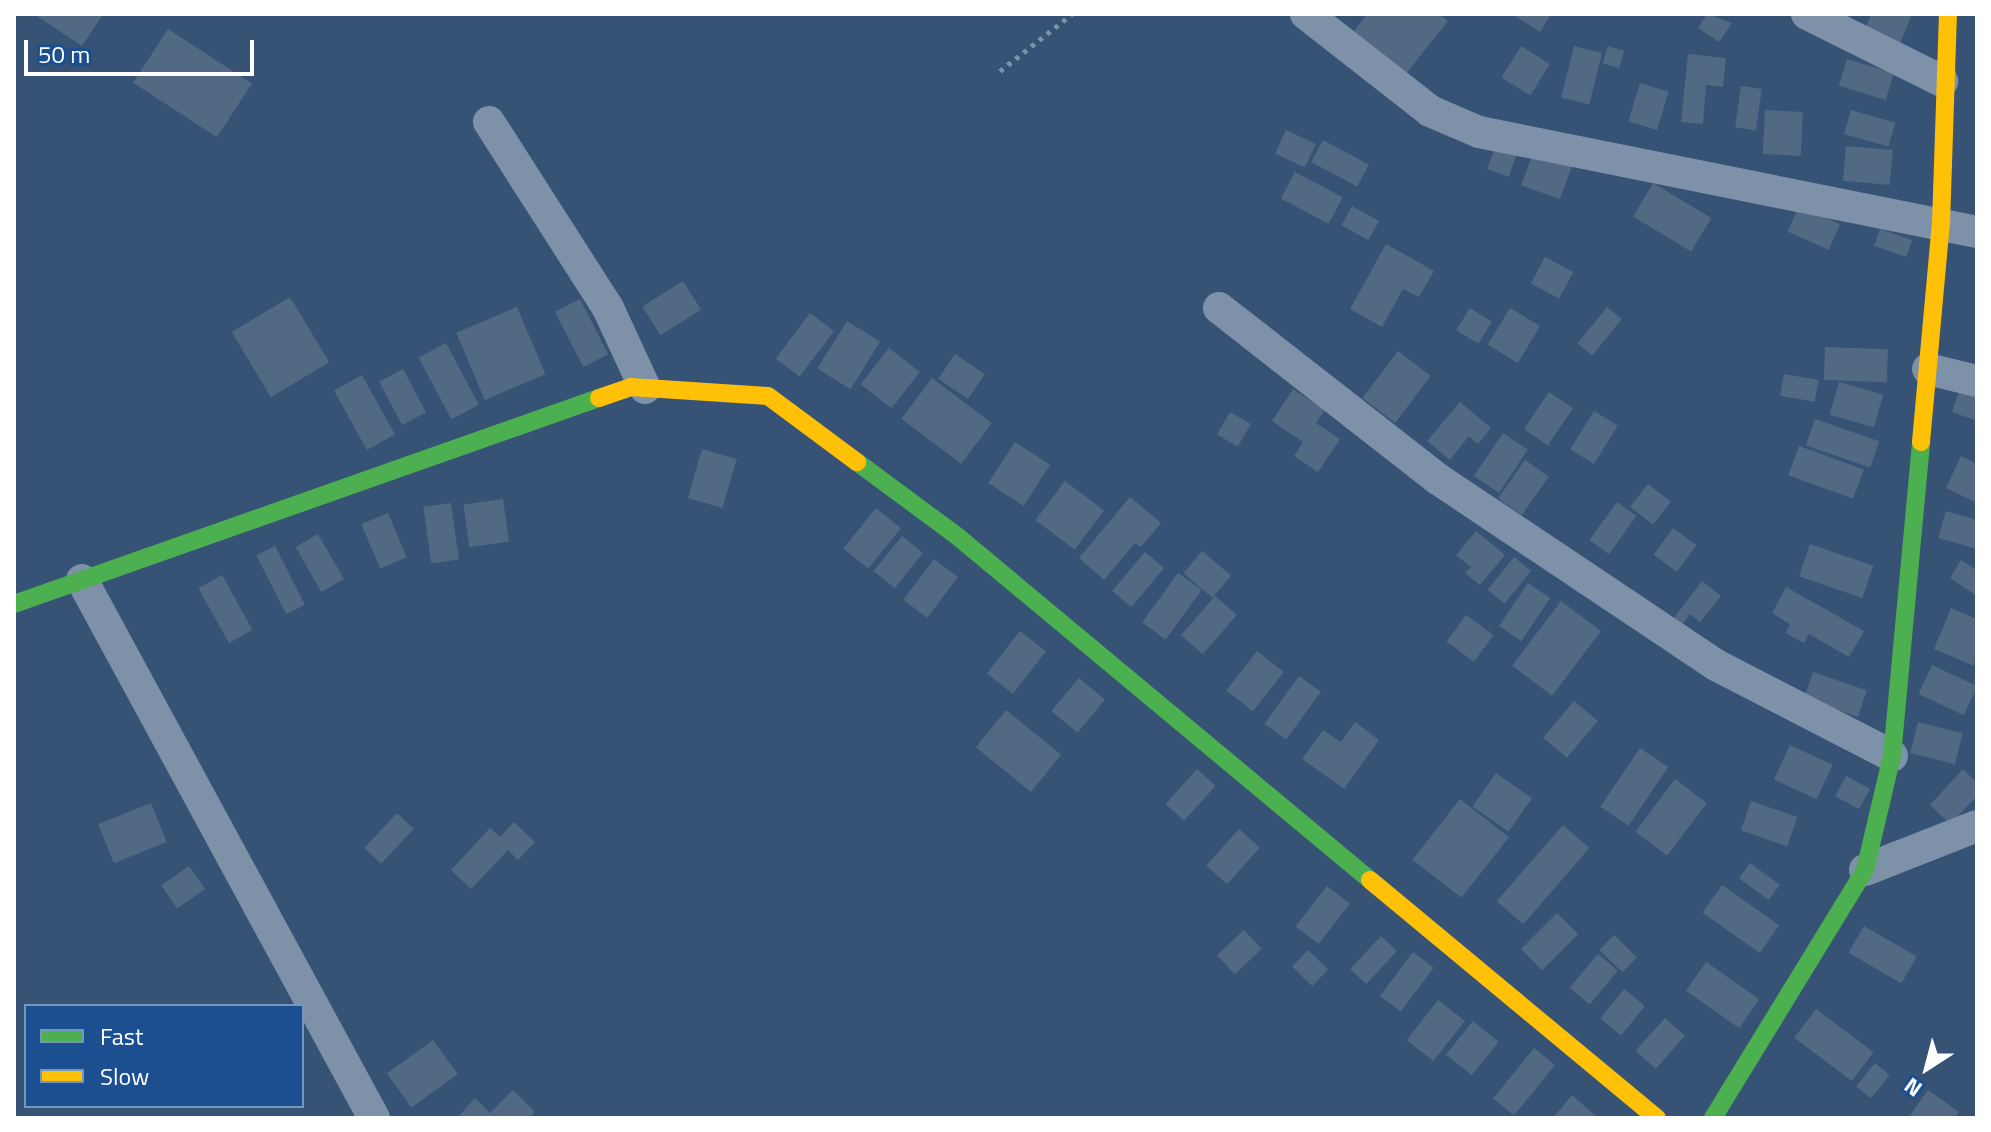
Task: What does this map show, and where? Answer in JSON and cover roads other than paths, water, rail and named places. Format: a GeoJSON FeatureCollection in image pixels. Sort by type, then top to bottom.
{"type":"FeatureCollection","features":[{"type":"Feature","properties":{"kind":"street"},"geometry":{"type":"LineString","coordinates":[[1306,14],[1430,111],[1479,132],[1977,232]]}},
{"type":"Feature","properties":{"kind":"street"},"geometry":{"type":"LineString","coordinates":[[1807,14],[1942,81]]}},
{"type":"Feature","properties":{"kind":"street"},"geometry":{"type":"LineString","coordinates":[[1713,1118],[1865,870],[1892,756],[1941,224],[1942,81],[1948,14]]}},
{"type":"Feature","properties":{"kind":"street"},"geometry":{"type":"LineString","coordinates":[[489,122],[608,308],[645,388]]}},
{"type":"Feature","properties":{"kind":"street"},"geometry":{"type":"LineString","coordinates":[[1219,308],[1438,479],[1703,656],[1892,756]]}},
{"type":"Feature","properties":{"kind":"street"},"geometry":{"type":"LineString","coordinates":[[1928,369],[1977,381]]}},
{"type":"Feature","properties":{"kind":"street"},"geometry":{"type":"LineString","coordinates":[[14,604],[631,387],[768,396],[957,536],[1657,1118]]}},
{"type":"Feature","properties":{"kind":"street"},"geometry":{"type":"LineString","coordinates":[[82,580],[374,1118]]}},
{"type":"Feature","properties":{"kind":"street"},"geometry":{"type":"LineString","coordinates":[[1865,870],[1977,826]]}}]}
